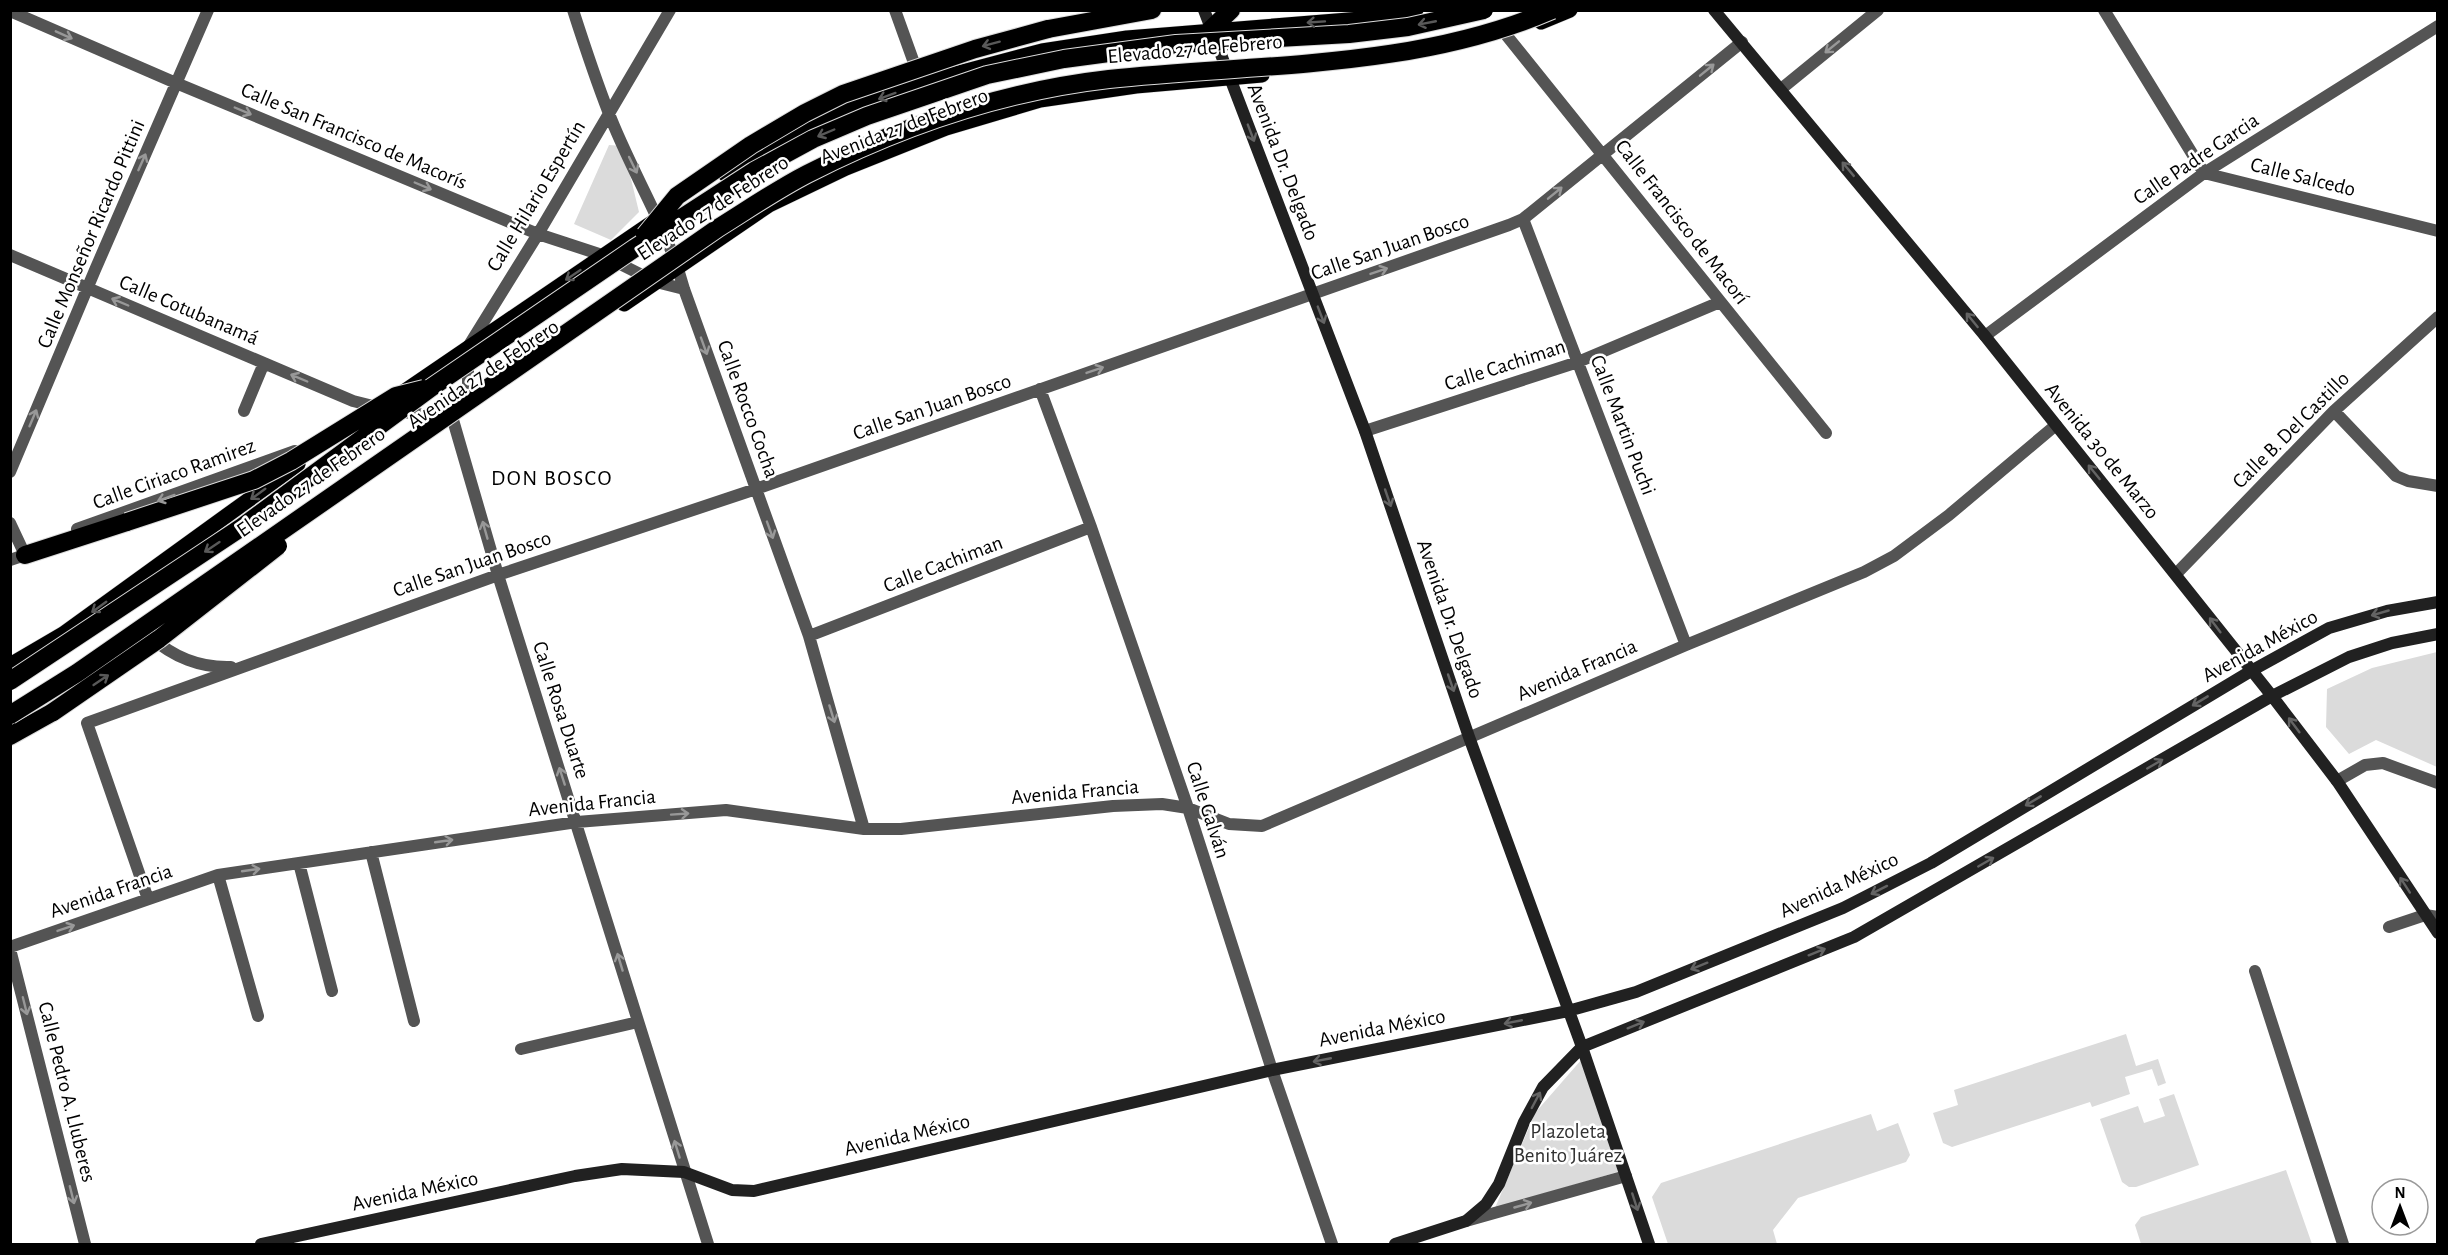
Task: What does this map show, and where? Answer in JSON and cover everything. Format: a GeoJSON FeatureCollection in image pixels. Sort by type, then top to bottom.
{"type":"FeatureCollection","features":[{"type":"Feature","properties":{"kind":"highway"},"geometry":{"type":"LineString","coordinates":[[635,248],[677,196],[751,145],[804,113],[843,94],[975,49],[1048,29],[1152,10]]}},
{"type":"Feature","properties":{"kind":"highway"},"geometry":{"type":"LineString","coordinates":[[1210,30],[1231,10]]}},
{"type":"Feature","properties":{"kind":"highway","name":"Elevado 27 de Febrero"},"geometry":{"type":"LineString","coordinates":[[10,681],[242,527],[432,387],[635,248],[754,171],[813,139],[867,116],[987,75],[1064,59],[1176,44],[1349,34],[1408,27],[1484,10]]}},
{"type":"Feature","properties":{"kind":"highway","name":"Elevado 27 de Febrero"},"geometry":{"type":"LineString","coordinates":[[10,715],[77,673],[364,472],[742,213],[806,175],[912,127],[991,102],[1107,79],[1348,58],[1413,50],[1477,35],[1529,20],[1552,10]]}},
{"type":"Feature","properties":{"kind":"highway"},"geometry":{"type":"LineString","coordinates":[[18,558],[254,480],[291,461],[396,396],[432,387]]}},
{"type":"Feature","properties":{"kind":"highway"},"geometry":{"type":"LineString","coordinates":[[10,736],[53,712],[123,665],[209,601],[284,541],[364,472]]}},
{"type":"Feature","properties":{"kind":"main road","name":"Avenida Dr. Delgado"},"geometry":{"type":"LineString","coordinates":[[1204,10],[1365,431],[1469,737],[1582,1047],[1649,1245]]}},
{"type":"Feature","properties":{"kind":"main road","name":"Avenida 27 de Febrero"},"geometry":{"type":"LineString","coordinates":[[10,665],[63,634],[339,435],[602,255],[739,164],[808,123],[921,83],[1042,51],[1127,38],[1373,18],[1416,10]]}},
{"type":"Feature","properties":{"kind":"main road","name":"Avenida 27 de Febrero"},"geometry":{"type":"LineString","coordinates":[[10,724],[144,630],[769,205],[846,168],[946,128],[1040,100],[1136,86],[1229,79],[1439,53],[1507,36],[1570,10]]}},
{"type":"Feature","properties":{"kind":"main road","name":"Avenida 30 de Marzo"},"geometry":{"type":"LineString","coordinates":[[1714,10],[1985,336],[2272,696],[2337,781],[2431,916],[2438,933]]}},
{"type":"Feature","properties":{"kind":"main road","name":"Avenida México"},"geometry":{"type":"LineString","coordinates":[[261,1245],[575,1176],[622,1169],[684,1172],[732,1190],[754,1191],[1272,1070],[1568,1011],[1636,992],[1843,908],[1930,863],[2251,671],[2329,628],[2387,611],[2438,602]]}},
{"type":"Feature","properties":{"kind":"main road"},"geometry":{"type":"LineString","coordinates":[[1395,1245],[1466,1221],[1486,1204],[1499,1184],[1524,1122],[1543,1087],[1582,1047],[1854,937],[2272,696],[2349,657],[2392,643],[2438,634]]}},
{"type":"Feature","properties":{"kind":"street","name":"Calle Monseñor Ricardo Pittini"},"geometry":{"type":"LineString","coordinates":[[10,472],[208,10]]}},
{"type":"Feature","properties":{"kind":"street","name":"Calle Rocco Cocha"},"geometry":{"type":"LineString","coordinates":[[573,10],[608,112],[659,218],[678,268],[809,636],[864,829]]}},
{"type":"Feature","properties":{"kind":"street","name":"Calle Hilario Espertín"},"geometry":{"type":"LineString","coordinates":[[468,347],[538,234],[670,10]]}},
{"type":"Feature","properties":{"kind":"street"},"geometry":{"type":"LineString","coordinates":[[895,10],[921,83]]}},
{"type":"Feature","properties":{"kind":"street"},"geometry":{"type":"LineString","coordinates":[[1781,89],[1878,10]]}},
{"type":"Feature","properties":{"kind":"street"},"geometry":{"type":"LineString","coordinates":[[2104,10],[2204,173]]}},
{"type":"Feature","properties":{"kind":"street","name":"Calle San Francisco de Macorís"},"geometry":{"type":"LineString","coordinates":[[10,11],[538,234],[602,255],[656,282],[684,290]]}},
{"type":"Feature","properties":{"kind":"street","name":"Calle Padre Garcia"},"geometry":{"type":"LineString","coordinates":[[1985,336],[2204,173],[2438,26]]}},
{"type":"Feature","properties":{"kind":"street","name":"Calle Francisco de Macorí"},"geometry":{"type":"LineString","coordinates":[[1507,36],[1826,433]]}},
{"type":"Feature","properties":{"kind":"street","name":"Calle San Juan Bosco"},"geometry":{"type":"LineString","coordinates":[[148,899],[87,723],[498,575],[756,489],[1509,225],[1523,219],[1742,42]]}},
{"type":"Feature","properties":{"kind":"street","name":"Calle Salcedo"},"geometry":{"type":"LineString","coordinates":[[2204,173],[2438,231]]}},
{"type":"Feature","properties":{"kind":"street","name":"Calle Martin Puchi"},"geometry":{"type":"LineString","coordinates":[[1523,219],[1686,645]]}},
{"type":"Feature","properties":{"kind":"street","name":"Calle Cotubanamá"},"geometry":{"type":"LineString","coordinates":[[10,255],[353,401],[381,408]]}},
{"type":"Feature","properties":{"kind":"street","name":"Calle Cachiman"},"geometry":{"type":"LineString","coordinates":[[1365,431],[1578,362],[1720,302]]}},
{"type":"Feature","properties":{"kind":"street","name":"Calle B. Del Castillo"},"geometry":{"type":"LineString","coordinates":[[2176,574],[2334,411],[2438,316]]}},
{"type":"Feature","properties":{"kind":"street"},"geometry":{"type":"LineString","coordinates":[[468,347],[468,409]]}},
{"type":"Feature","properties":{"kind":"street"},"geometry":{"type":"LineString","coordinates":[[244,411],[264,363]]}},
{"type":"Feature","properties":{"kind":"street","name":"Calle Galván"},"geometry":{"type":"LineString","coordinates":[[1040,389],[1091,527],[1188,808],[1272,1070],[1332,1245]]}},
{"type":"Feature","properties":{"kind":"street"},"geometry":{"type":"LineString","coordinates":[[381,408],[453,420]]}},
{"type":"Feature","properties":{"kind":"street"},"geometry":{"type":"LineString","coordinates":[[2334,411],[2396,476],[2408,481],[2438,486]]}},
{"type":"Feature","properties":{"kind":"street","name":"Calle Rosa Duarte"},"geometry":{"type":"LineString","coordinates":[[453,420],[498,575],[708,1245]]}},
{"type":"Feature","properties":{"kind":"street","name":"Avenida Francia"},"geometry":{"type":"LineString","coordinates":[[10,948],[218,875],[577,822],[726,810],[864,829],[901,829],[1113,806],[1162,804],[1188,808],[1229,824],[1262,826],[1686,645],[1864,572],[1894,556],[1949,515],[2056,425]]}},
{"type":"Feature","properties":{"kind":"street","name":"Calle Ciriaco Ramirez"},"geometry":{"type":"LineString","coordinates":[[18,558],[50,539],[339,435]]}},
{"type":"Feature","properties":{"kind":"street"},"geometry":{"type":"LineString","coordinates":[[10,523],[18,558]]}},
{"type":"Feature","properties":{"kind":"street","name":"Calle Cachiman"},"geometry":{"type":"LineString","coordinates":[[809,636],[1091,527]]}},
{"type":"Feature","properties":{"kind":"street"},"geometry":{"type":"LineString","coordinates":[[144,630],[177,656],[218,668],[239,667]]}},
{"type":"Feature","properties":{"kind":"street"},"geometry":{"type":"LineString","coordinates":[[2337,781],[2365,765],[2384,763],[2435,782],[2438,769]]}},
{"type":"Feature","properties":{"kind":"street"},"geometry":{"type":"LineString","coordinates":[[371,852],[414,1021]]}},
{"type":"Feature","properties":{"kind":"street"},"geometry":{"type":"LineString","coordinates":[[298,863],[332,991]]}},
{"type":"Feature","properties":{"kind":"street"},"geometry":{"type":"LineString","coordinates":[[218,875],[258,1016]]}},
{"type":"Feature","properties":{"kind":"street"},"geometry":{"type":"LineString","coordinates":[[2389,927],[2431,916]]}},
{"type":"Feature","properties":{"kind":"street","name":"Calle Pedro A. Lluberes"},"geometry":{"type":"LineString","coordinates":[[10,948],[85,1245]]}},
{"type":"Feature","properties":{"kind":"street"},"geometry":{"type":"LineString","coordinates":[[2254,971],[2343,1245]]}},
{"type":"Feature","properties":{"kind":"street"},"geometry":{"type":"LineString","coordinates":[[521,1049],[638,1022]]}},
{"type":"Feature","properties":{"kind":"street"},"geometry":{"type":"LineString","coordinates":[[1466,1221],[1626,1176]]}},
{"type":"Feature","properties":{"kind":"green space"},"geometry":{"type":"Polygon","coordinates":[[[609,145],[623,146],[639,212],[611,240],[574,224],[609,145]]]}},
{"type":"Feature","properties":{"kind":"green space"},"geometry":{"type":"Polygon","coordinates":[[[2437,652],[2437,767],[2376,740],[2349,754],[2326,727],[2327,689],[2372,668],[2437,652]]]}},
{"type":"Feature","properties":{"kind":"green space"},"geometry":{"type":"Polygon","coordinates":[[[2126,1034],[2136,1066],[2158,1059],[2166,1083],[2158,1086],[2152,1069],[2125,1077],[2130,1094],[2092,1107],[2090,1102],[1952,1147],[1943,1143],[1933,1113],[1958,1105],[1954,1090],[2126,1034]]]}},
{"type":"Feature","properties":{"kind":"green space","name":"Plazoleta Benito Juárez"},"geometry":{"type":"Polygon","coordinates":[[[1582,1059],[1621,1171],[1495,1208],[1535,1113],[1582,1059]]]}},
{"type":"Feature","properties":{"kind":"green space"},"geometry":{"type":"Polygon","coordinates":[[[2174,1094],[2199,1165],[2136,1187],[2129,1187],[2122,1182],[2100,1119],[2138,1106],[2144,1123],[2165,1116],[2159,1099],[2174,1094]]]}},
{"type":"Feature","properties":{"kind":"green space"},"geometry":{"type":"Polygon","coordinates":[[[1871,1114],[1877,1131],[1898,1123],[1910,1155],[1906,1162],[1798,1198],[1773,1230],[1777,1244],[1668,1244],[1652,1197],[1661,1183],[1871,1114]]]}},
{"type":"Feature","properties":{"kind":"green space"},"geometry":{"type":"Polygon","coordinates":[[[2286,1170],[2312,1244],[2141,1244],[2135,1225],[2141,1217],[2286,1170]]]}},
{"type":"Feature","properties":{"kind":"district","name":"DON BOSCO"},"geometry":{"type":"Point","coordinates":[552,478]}}]}
